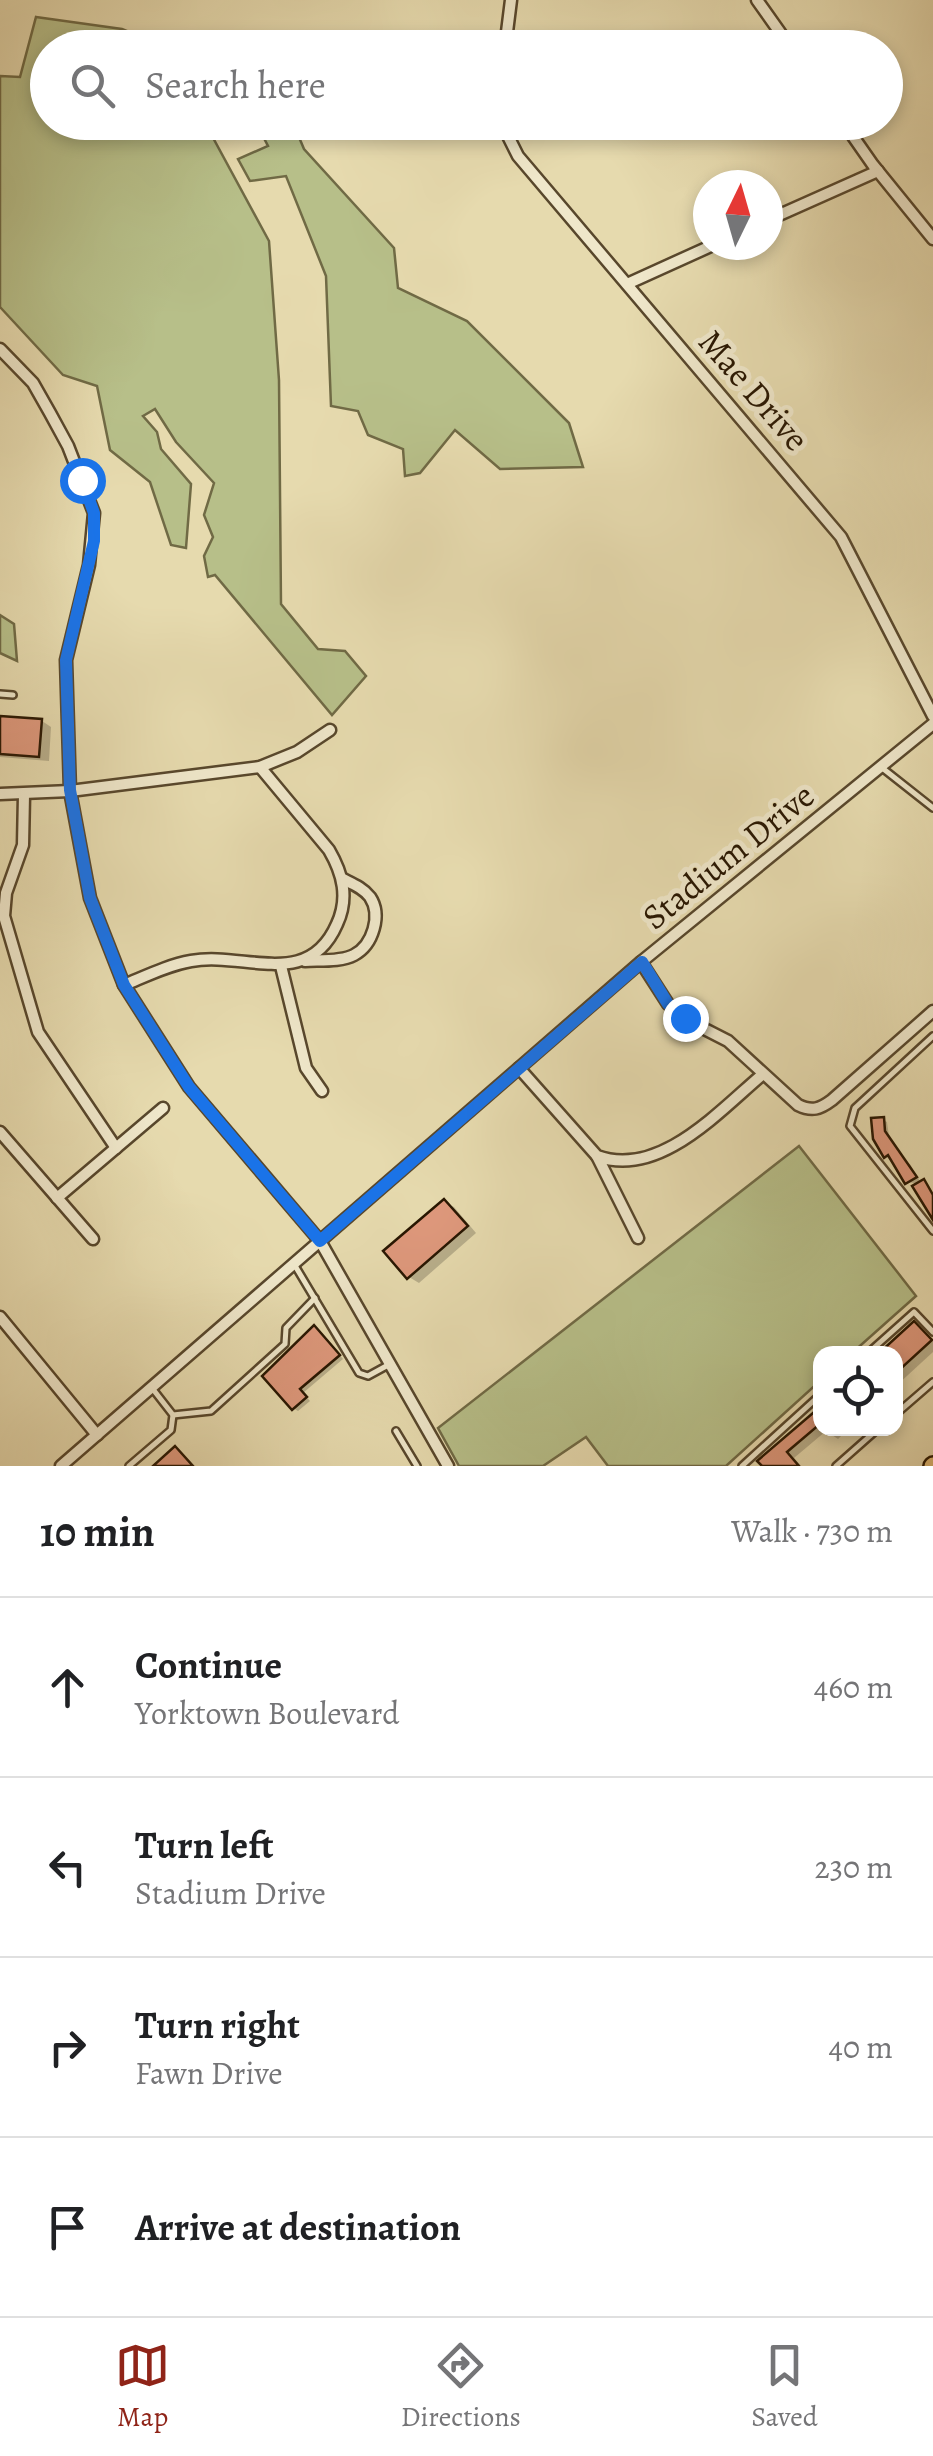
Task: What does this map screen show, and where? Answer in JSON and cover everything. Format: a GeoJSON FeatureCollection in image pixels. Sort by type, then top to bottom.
{"type":"FeatureCollection","features":[{"type":"Feature","properties":{"kind":"street"},"geometry":{"type":"LineString","coordinates":[[508,30],[511,0]]}},
{"type":"Feature","properties":{"kind":"street"},"geometry":{"type":"LineString","coordinates":[[758,0],[778,30]]}},
{"type":"Feature","properties":{"kind":"street","name":"Mae Drive"},"geometry":{"type":"LineString","coordinates":[[510,140],[518,156],[842,537],[933,716]]}},
{"type":"Feature","properties":{"kind":"street"},"geometry":{"type":"LineString","coordinates":[[856,140],[933,239]]}},
{"type":"Feature","properties":{"kind":"street"},"geometry":{"type":"LineString","coordinates":[[783,213],[878,172]]}},
{"type":"Feature","properties":{"kind":"street"},"geometry":{"type":"LineString","coordinates":[[627,284],[693,254]]}},
{"type":"Feature","properties":{"kind":"street"},"geometry":{"type":"LineString","coordinates":[[0,349],[32,383],[50,413],[68,446],[94,513],[94,541],[66,660],[70,790],[90,898],[124,985],[189,1087],[320,1241],[448,1466]]}},
{"type":"Feature","properties":{"kind":"street","name":"Stadium Drive"},"geometry":{"type":"LineString","coordinates":[[62,1466],[642,962],[933,724]]}},
{"type":"Feature","properties":{"kind":"street"},"geometry":{"type":"LineString","coordinates":[[0,794],[24,795],[260,768],[297,752],[330,730]]}},
{"type":"Feature","properties":{"kind":"street"},"geometry":{"type":"LineString","coordinates":[[260,768],[329,850],[343,879],[340,918],[330,938],[303,961]]}},
{"type":"Feature","properties":{"kind":"street"},"geometry":{"type":"LineString","coordinates":[[24,795],[24,845],[6,893],[4,916],[38,1032],[116,1148]]}},
{"type":"Feature","properties":{"kind":"street"},"geometry":{"type":"LineString","coordinates":[[124,985],[190,961],[216,959],[281,966],[354,955],[369,941],[374,926],[373,904],[368,894],[343,879]]}},
{"type":"Feature","properties":{"kind":"street"},"geometry":{"type":"LineString","coordinates":[[642,962],[668,1004],[728,1041],[798,1105],[820,1109],[933,1012]]}},
{"type":"Feature","properties":{"kind":"street"},"geometry":{"type":"LineString","coordinates":[[281,966],[306,1068],[322,1091]]}},
{"type":"Feature","properties":{"kind":"street"},"geometry":{"type":"LineString","coordinates":[[519,1068],[596,1156],[638,1238]]}},
{"type":"Feature","properties":{"kind":"street"},"geometry":{"type":"LineString","coordinates":[[596,1156],[614,1162],[648,1158],[694,1131],[762,1074]]}},
{"type":"Feature","properties":{"kind":"street"},"geometry":{"type":"LineString","coordinates":[[57,1198],[163,1108]]}},
{"type":"Feature","properties":{"kind":"street"},"geometry":{"type":"LineString","coordinates":[[0,1132],[93,1239]]}},
{"type":"Feature","properties":{"kind":"street"},"geometry":{"type":"LineString","coordinates":[[0,1317],[97,1435]]}},
{"type":"Feature","properties":{"kind":"lane"},"geometry":{"type":"LineString","coordinates":[[0,694],[12,695]]}},
{"type":"Feature","properties":{"kind":"lane"},"geometry":{"type":"LineString","coordinates":[[881,766],[933,808]]}},
{"type":"Feature","properties":{"kind":"lane"},"geometry":{"type":"LineString","coordinates":[[933,1036],[855,1108],[850,1126],[933,1232]]}},
{"type":"Feature","properties":{"kind":"lane"},"geometry":{"type":"LineString","coordinates":[[294,1264],[359,1373],[368,1376],[390,1364]]}},
{"type":"Feature","properties":{"kind":"lane"},"geometry":{"type":"LineString","coordinates":[[173,1415],[211,1411],[285,1344],[286,1328],[315,1298]]}},
{"type":"Feature","properties":{"kind":"lane"},"geometry":{"type":"LineString","coordinates":[[876,1346],[914,1312],[933,1332]]}},
{"type":"Feature","properties":{"kind":"lane"},"geometry":{"type":"LineString","coordinates":[[903,1408],[933,1382]]}},
{"type":"Feature","properties":{"kind":"lane"},"geometry":{"type":"LineString","coordinates":[[129,1466],[171,1430],[173,1415],[152,1388]]}},
{"type":"Feature","properties":{"kind":"lane"},"geometry":{"type":"LineString","coordinates":[[742,1466],[813,1401]]}},
{"type":"Feature","properties":{"kind":"lane"},"geometry":{"type":"LineString","coordinates":[[396,1432],[416,1466]]}},
{"type":"Feature","properties":{"kind":"lane"},"geometry":{"type":"LineString","coordinates":[[836,1466],[869,1436]]}},
{"type":"Feature","properties":{"kind":"green space"},"geometry":{"type":"Polygon","coordinates":[[[36,17],[124,30],[33,30],[36,17]]]}},
{"type":"Feature","properties":{"kind":"green space"},"geometry":{"type":"Polygon","coordinates":[[[30,40],[30,140],[214,140],[269,241],[279,380],[281,604],[318,649],[345,651],[366,676],[332,715],[215,575],[208,577],[204,556],[213,537],[204,515],[214,483],[176,442],[155,409],[143,416],[157,432],[161,449],[191,484],[186,548],[171,545],[150,482],[110,450],[97,386],[63,375],[0,307],[0,76],[20,77],[30,40]]]}},
{"type":"Feature","properties":{"kind":"green space"},"geometry":{"type":"Polygon","coordinates":[[[265,140],[300,140],[304,149],[394,248],[398,288],[467,321],[569,423],[583,467],[500,469],[455,430],[420,473],[405,476],[403,449],[368,435],[358,411],[331,406],[326,276],[286,176],[250,181],[238,159],[268,146],[265,140]]]}},
{"type":"Feature","properties":{"kind":"green space"},"geometry":{"type":"Polygon","coordinates":[[[0,615],[14,624],[17,661],[0,653],[0,615]]]}},
{"type":"Feature","properties":{"kind":"green space"},"geometry":{"type":"Polygon","coordinates":[[[799,1146],[916,1296],[860,1346],[813,1346],[813,1387],[726,1466],[608,1466],[586,1437],[543,1466],[459,1466],[438,1428],[799,1146]]]}},
{"type":"Feature","properties":{"kind":"building"},"geometry":{"type":"Polygon","coordinates":[[[0,716],[42,719],[39,757],[0,754],[0,716]]]}},
{"type":"Feature","properties":{"kind":"building"},"geometry":{"type":"Polygon","coordinates":[[[884,1117],[885,1131],[917,1177],[905,1184],[873,1139],[871,1118],[884,1117]]]}},
{"type":"Feature","properties":{"kind":"building"},"geometry":{"type":"Polygon","coordinates":[[[924,1179],[933,1195],[933,1220],[912,1186],[924,1179]]]}},
{"type":"Feature","properties":{"kind":"building"},"geometry":{"type":"Polygon","coordinates":[[[444,1199],[468,1226],[407,1279],[383,1251],[444,1199]]]}},
{"type":"Feature","properties":{"kind":"building"},"geometry":{"type":"Polygon","coordinates":[[[914,1321],[932,1340],[903,1367],[903,1346],[887,1346],[914,1321]]]}},
{"type":"Feature","properties":{"kind":"building"},"geometry":{"type":"Polygon","coordinates":[[[314,1325],[340,1355],[300,1389],[307,1397],[292,1410],[262,1376],[314,1325]]]}},
{"type":"Feature","properties":{"kind":"building"},"geometry":{"type":"Polygon","coordinates":[[[813,1413],[813,1430],[787,1452],[799,1466],[762,1466],[757,1461],[813,1413]]]}},
{"type":"Feature","properties":{"kind":"building"},"geometry":{"type":"Polygon","coordinates":[[[175,1446],[193,1466],[153,1466],[175,1446]]]}},
{"type":"Feature","properties":{"kind":"route"},"geometry":{"type":"LineString","coordinates":[[82,480],[94,513],[94,541],[68,646],[65,674],[70,790],[90,898],[124,985],[170,1060],[320,1241],[642,962],[668,1004],[685,1018]]}}]}
